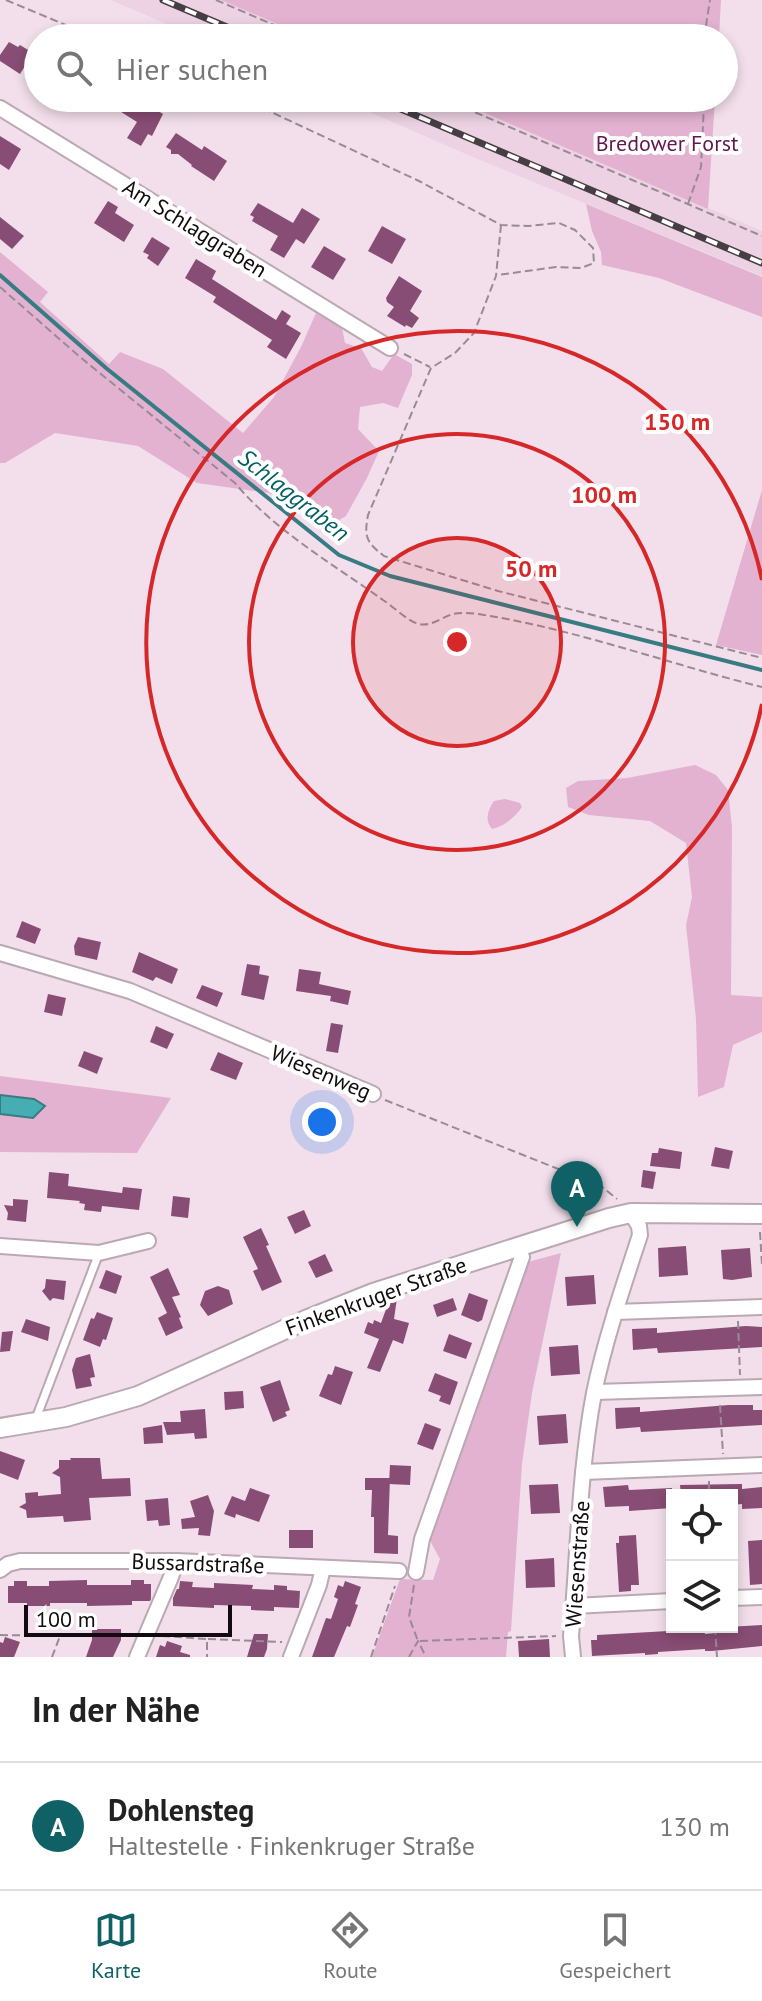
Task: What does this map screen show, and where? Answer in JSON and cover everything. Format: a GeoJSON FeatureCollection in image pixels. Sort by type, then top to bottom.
{"type":"FeatureCollection","features":[{"type":"Feature","properties":{"kind":"street","name":"Am Schlaggraben"},"geometry":{"type":"LineString","coordinates":[[0,108],[390,348]]}},
{"type":"Feature","properties":{"kind":"street","name":"Wiesenweg"},"geometry":{"type":"LineString","coordinates":[[0,953],[130,991],[373,1094]]}},
{"type":"Feature","properties":{"kind":"street","name":"Finkenkruger Straße"},"geometry":{"type":"LineString","coordinates":[[0,1428],[99,1409],[138,1396],[373,1293],[609,1218],[631,1213],[760,1214]]}},
{"type":"Feature","properties":{"kind":"street","name":"Wiesenstraße"},"geometry":{"type":"LineString","coordinates":[[573,1657],[571,1636],[583,1472],[595,1392],[615,1312],[640,1235],[639,1226],[631,1213]]}},
{"type":"Feature","properties":{"kind":"street"},"geometry":{"type":"LineString","coordinates":[[0,1246],[99,1253],[148,1241]]}},
{"type":"Feature","properties":{"kind":"street"},"geometry":{"type":"LineString","coordinates":[[416,1572],[422,1539],[522,1257],[517,1246]]}},
{"type":"Feature","properties":{"kind":"street"},"geometry":{"type":"LineString","coordinates":[[615,1312],[762,1307]]}},
{"type":"Feature","properties":{"kind":"street"},"geometry":{"type":"LineString","coordinates":[[595,1392],[762,1387]]}},
{"type":"Feature","properties":{"kind":"street","name":"Wiesenstraße"},"geometry":{"type":"LineString","coordinates":[[583,1472],[762,1465]]}},
{"type":"Feature","properties":{"kind":"street","name":"Bussardstraße"},"geometry":{"type":"LineString","coordinates":[[0,1570],[20,1561],[176,1561],[399,1571]]}},
{"type":"Feature","properties":{"kind":"street"},"geometry":{"type":"LineString","coordinates":[[137,1657],[176,1561]]}},
{"type":"Feature","properties":{"kind":"street"},"geometry":{"type":"LineString","coordinates":[[291,1657],[323,1568]]}},
{"type":"Feature","properties":{"kind":"street"},"geometry":{"type":"LineString","coordinates":[[738,1598],[762,1597]]}},
{"type":"Feature","properties":{"kind":"street"},"geometry":{"type":"LineString","coordinates":[[574,1606],[666,1601]]}},
{"type":"Feature","properties":{"kind":"lane"},"geometry":{"type":"LineString","coordinates":[[34,1423],[99,1253]]}},
{"type":"Feature","properties":{"kind":"path"},"geometry":{"type":"LineString","coordinates":[[6,0],[63,24]]}},
{"type":"Feature","properties":{"kind":"path"},"geometry":{"type":"LineString","coordinates":[[216,0],[272,24]]}},
{"type":"Feature","properties":{"kind":"path"},"geometry":{"type":"LineString","coordinates":[[706,24],[710,0]]}},
{"type":"Feature","properties":{"kind":"path"},"geometry":{"type":"LineString","coordinates":[[271,112],[419,181],[501,225],[559,223],[575,230],[593,248],[594,263],[581,268],[529,269],[496,276]]}},
{"type":"Feature","properties":{"kind":"path"},"geometry":{"type":"LineString","coordinates":[[474,112],[762,236]]}},
{"type":"Feature","properties":{"kind":"path"},"geometry":{"type":"LineString","coordinates":[[687,205],[701,167],[704,112]]}},
{"type":"Feature","properties":{"kind":"path"},"geometry":{"type":"LineString","coordinates":[[501,225],[496,276],[474,333],[455,353],[431,368],[368,515],[365,532],[370,546],[384,556],[498,591],[762,658]]}},
{"type":"Feature","properties":{"kind":"path"},"geometry":{"type":"LineString","coordinates":[[0,287],[80,357],[235,483],[258,507],[418,624],[429,624],[453,614],[467,613],[531,623],[762,687]]}},
{"type":"Feature","properties":{"kind":"path"},"geometry":{"type":"LineString","coordinates":[[390,348],[431,368]]}},
{"type":"Feature","properties":{"kind":"path","name":"Wiesenweg"},"geometry":{"type":"LineString","coordinates":[[373,1094],[601,1186],[631,1213]]}},
{"type":"Feature","properties":{"kind":"path"},"geometry":{"type":"LineString","coordinates":[[760,1214],[762,1265]]}},
{"type":"Feature","properties":{"kind":"path"},"geometry":{"type":"LineString","coordinates":[[737,1307],[740,1388]]}},
{"type":"Feature","properties":{"kind":"path"},"geometry":{"type":"LineString","coordinates":[[719,1389],[724,1467]]}},
{"type":"Feature","properties":{"kind":"path"},"geometry":{"type":"LineString","coordinates":[[371,1657],[399,1571]]}},
{"type":"Feature","properties":{"kind":"path"},"geometry":{"type":"LineString","coordinates":[[416,1572],[409,1617],[426,1657]]}},
{"type":"Feature","properties":{"kind":"path"},"geometry":{"type":"LineString","coordinates":[[715,1633],[717,1657]]}},
{"type":"Feature","properties":{"kind":"path"},"geometry":{"type":"LineString","coordinates":[[0,1635],[60,1636]]}},
{"type":"Feature","properties":{"kind":"path"},"geometry":{"type":"LineString","coordinates":[[418,1641],[571,1636]]}},
{"type":"Feature","properties":{"kind":"path"},"geometry":{"type":"LineString","coordinates":[[207,1639],[297,1642]]}},
{"type":"Feature","properties":{"kind":"path"},"geometry":{"type":"LineString","coordinates":[[409,1657],[418,1641]]}},
{"type":"Feature","properties":{"kind":"shaded area"},"geometry":{"type":"Polygon","coordinates":[[[111,0],[221,0],[277,24],[167,24],[111,0]]]}},
{"type":"Feature","properties":{"kind":"shaded area"},"geometry":{"type":"Polygon","coordinates":[[[369,112],[483,112],[762,231],[762,276],[369,112]]]}},
{"type":"Feature","properties":{"kind":"green space"},"geometry":{"type":"Polygon","coordinates":[[[221,0],[721,0],[720,24],[277,24],[221,0]]]}},
{"type":"Feature","properties":{"kind":"green space","name":"Bredower Forst"},"geometry":{"type":"Polygon","coordinates":[[[483,112],[714,112],[708,209],[483,112]]]}},
{"type":"Feature","properties":{"kind":"green space"},"geometry":{"type":"Polygon","coordinates":[[[586,204],[762,277],[762,317],[659,278],[602,265],[586,204]]]}},
{"type":"Feature","properties":{"kind":"green space"},"geometry":{"type":"Polygon","coordinates":[[[0,252],[48,292],[40,302],[109,364],[120,352],[163,369],[243,433],[274,397],[316,313],[342,328],[345,343],[361,348],[372,367],[382,371],[394,354],[412,364],[412,375],[398,408],[383,403],[360,407],[358,429],[379,451],[346,516],[329,526],[269,493],[197,483],[138,446],[55,433],[0,463],[0,252]]]}},
{"type":"Feature","properties":{"kind":"green space"},"geometry":{"type":"Polygon","coordinates":[[[762,490],[762,655],[716,645],[762,490]]]}},
{"type":"Feature","properties":{"kind":"green space"},"geometry":{"type":"Polygon","coordinates":[[[695,765],[716,775],[728,790],[732,827],[731,995],[762,997],[762,1032],[733,1045],[724,1087],[698,1097],[696,1019],[686,925],[692,897],[686,843],[650,821],[589,815],[568,807],[566,788],[578,781],[627,778],[695,765]]]}},
{"type":"Feature","properties":{"kind":"green space"},"geometry":{"type":"Polygon","coordinates":[[[505,799],[520,803],[522,807],[509,821],[492,829],[488,818],[490,808],[494,801],[505,799]]]}},
{"type":"Feature","properties":{"kind":"green space"},"geometry":{"type":"Polygon","coordinates":[[[0,1076],[171,1098],[137,1153],[0,1152],[0,1114],[34,1099],[0,1095],[0,1076]]]}},
{"type":"Feature","properties":{"kind":"green space"},"geometry":{"type":"Polygon","coordinates":[[[561,1253],[532,1393],[522,1464],[511,1631],[508,1632],[506,1657],[372,1657],[400,1579],[433,1580],[440,1559],[428,1537],[528,1262],[561,1253]]]}},
{"type":"Feature","properties":{"kind":"water"},"geometry":{"type":"Polygon","coordinates":[[[0,1095],[34,1099],[45,1106],[33,1118],[0,1114],[0,1095]]]}},
{"type":"Feature","properties":{"kind":"building"},"geometry":{"type":"Polygon","coordinates":[[[9,42],[24,47],[24,68],[20,74],[0,61],[0,55],[9,42]]]}},
{"type":"Feature","properties":{"kind":"building"},"geometry":{"type":"Polygon","coordinates":[[[121,112],[163,114],[152,136],[148,134],[141,146],[127,138],[137,122],[121,112]]]}},
{"type":"Feature","properties":{"kind":"building"},"geometry":{"type":"Polygon","coordinates":[[[176,133],[227,161],[214,181],[178,154],[171,154],[166,147],[176,133]]]}},
{"type":"Feature","properties":{"kind":"building"},"geometry":{"type":"Polygon","coordinates":[[[0,136],[21,149],[9,170],[0,164],[0,136]]]}},
{"type":"Feature","properties":{"kind":"building"},"geometry":{"type":"Polygon","coordinates":[[[108,201],[118,207],[115,213],[134,225],[124,242],[94,223],[108,201]]]}},
{"type":"Feature","properties":{"kind":"building"},"geometry":{"type":"Polygon","coordinates":[[[258,203],[293,223],[302,208],[320,219],[304,244],[296,239],[284,258],[270,250],[278,236],[252,221],[254,217],[250,215],[258,203]]]}},
{"type":"Feature","properties":{"kind":"building"},"geometry":{"type":"Polygon","coordinates":[[[0,217],[24,236],[12,249],[0,239],[0,217]]]}},
{"type":"Feature","properties":{"kind":"building"},"geometry":{"type":"Polygon","coordinates":[[[382,226],[406,239],[392,264],[368,251],[382,226]]]}},
{"type":"Feature","properties":{"kind":"building"},"geometry":{"type":"Polygon","coordinates":[[[152,237],[170,248],[158,266],[143,252],[152,237]]]}},
{"type":"Feature","properties":{"kind":"building"},"geometry":{"type":"Polygon","coordinates":[[[324,246],[346,259],[333,280],[311,267],[324,246]]]}},
{"type":"Feature","properties":{"kind":"building"},"geometry":{"type":"Polygon","coordinates":[[[196,259],[216,271],[212,279],[276,320],[282,310],[291,316],[286,324],[301,333],[286,359],[267,347],[272,340],[213,302],[216,297],[185,278],[196,259]]]}},
{"type":"Feature","properties":{"kind":"building"},"geometry":{"type":"Polygon","coordinates":[[[399,276],[422,291],[410,311],[419,318],[412,328],[387,316],[394,307],[386,298],[399,276]]]}},
{"type":"Feature","properties":{"kind":"building"},"geometry":{"type":"Polygon","coordinates":[[[22,921],[41,929],[35,944],[16,937],[22,921]]]}},
{"type":"Feature","properties":{"kind":"building"},"geometry":{"type":"Polygon","coordinates":[[[78,937],[101,942],[97,960],[75,955],[74,946],[78,937]]]}},
{"type":"Feature","properties":{"kind":"building"},"geometry":{"type":"Polygon","coordinates":[[[139,952],[178,969],[172,984],[156,977],[153,981],[132,972],[139,952]]]}},
{"type":"Feature","properties":{"kind":"building"},"geometry":{"type":"Polygon","coordinates":[[[247,964],[260,966],[259,974],[269,976],[264,1000],[241,995],[247,964]]]}},
{"type":"Feature","properties":{"kind":"building"},"geometry":{"type":"Polygon","coordinates":[[[299,969],[321,972],[319,984],[351,991],[348,1005],[330,1001],[331,996],[296,991],[299,969]]]}},
{"type":"Feature","properties":{"kind":"building"},"geometry":{"type":"Polygon","coordinates":[[[202,985],[223,993],[217,1007],[196,998],[202,985]]]}},
{"type":"Feature","properties":{"kind":"building"},"geometry":{"type":"Polygon","coordinates":[[[48,994],[66,998],[62,1016],[44,1012],[48,994]]]}},
{"type":"Feature","properties":{"kind":"building"},"geometry":{"type":"Polygon","coordinates":[[[331,1023],[343,1025],[338,1053],[326,1051],[331,1023]]]}},
{"type":"Feature","properties":{"kind":"building"},"geometry":{"type":"Polygon","coordinates":[[[156,1026],[174,1034],[167,1049],[150,1042],[156,1026]]]}},
{"type":"Feature","properties":{"kind":"building"},"geometry":{"type":"Polygon","coordinates":[[[84,1051],[103,1058],[97,1074],[78,1066],[84,1051]]]}},
{"type":"Feature","properties":{"kind":"building"},"geometry":{"type":"Polygon","coordinates":[[[218,1052],[243,1063],[236,1080],[210,1070],[218,1052]]]}},
{"type":"Feature","properties":{"kind":"building"},"geometry":{"type":"Polygon","coordinates":[[[715,1147],[733,1151],[729,1169],[711,1166],[715,1147]]]}},
{"type":"Feature","properties":{"kind":"building"},"geometry":{"type":"Polygon","coordinates":[[[659,1148],[682,1152],[680,1169],[650,1166],[652,1153],[658,1153],[659,1148]]]}},
{"type":"Feature","properties":{"kind":"building"},"geometry":{"type":"Polygon","coordinates":[[[643,1170],[656,1172],[653,1189],[641,1187],[643,1170]]]}},
{"type":"Feature","properties":{"kind":"building"},"geometry":{"type":"Polygon","coordinates":[[[49,1172],[69,1174],[68,1186],[122,1193],[123,1187],[142,1189],[139,1210],[102,1206],[101,1212],[84,1210],[85,1204],[80,1201],[47,1198],[49,1172]]]}},
{"type":"Feature","properties":{"kind":"building"},"geometry":{"type":"Polygon","coordinates":[[[173,1196],[190,1198],[188,1218],[171,1216],[173,1196]]]}},
{"type":"Feature","properties":{"kind":"building"},"geometry":{"type":"Polygon","coordinates":[[[13,1199],[28,1200],[26,1222],[7,1220],[4,1205],[13,1206],[13,1199]]]}},
{"type":"Feature","properties":{"kind":"building"},"geometry":{"type":"Polygon","coordinates":[[[304,1210],[311,1226],[295,1234],[287,1217],[304,1210]]]}},
{"type":"Feature","properties":{"kind":"building"},"geometry":{"type":"Polygon","coordinates":[[[261,1228],[282,1282],[262,1291],[253,1271],[258,1269],[243,1237],[261,1228]]]}},
{"type":"Feature","properties":{"kind":"building"},"geometry":{"type":"Polygon","coordinates":[[[686,1246],[688,1275],[659,1277],[658,1248],[686,1246]]]}},
{"type":"Feature","properties":{"kind":"building"},"geometry":{"type":"Polygon","coordinates":[[[750,1248],[752,1277],[723,1279],[721,1250],[750,1248]]]}},
{"type":"Feature","properties":{"kind":"building"},"geometry":{"type":"Polygon","coordinates":[[[325,1254],[333,1271],[316,1278],[308,1262],[325,1254]]]}},
{"type":"Feature","properties":{"kind":"building"},"geometry":{"type":"Polygon","coordinates":[[[168,1268],[180,1295],[172,1297],[183,1328],[166,1336],[158,1318],[167,1313],[150,1277],[168,1268]]]}},
{"type":"Feature","properties":{"kind":"building"},"geometry":{"type":"Polygon","coordinates":[[[106,1270],[122,1276],[116,1294],[99,1288],[106,1270]]]}},
{"type":"Feature","properties":{"kind":"building"},"geometry":{"type":"Polygon","coordinates":[[[594,1275],[596,1304],[567,1306],[565,1277],[594,1275]]]}},
{"type":"Feature","properties":{"kind":"building"},"geometry":{"type":"Polygon","coordinates":[[[46,1279],[66,1281],[64,1300],[53,1298],[50,1301],[42,1291],[46,1279]]]}},
{"type":"Feature","properties":{"kind":"building"},"geometry":{"type":"Polygon","coordinates":[[[218,1286],[229,1290],[233,1304],[208,1316],[200,1305],[205,1291],[218,1286]]]}},
{"type":"Feature","properties":{"kind":"building"},"geometry":{"type":"Polygon","coordinates":[[[469,1293],[488,1300],[482,1320],[478,1322],[461,1315],[469,1293]]]}},
{"type":"Feature","properties":{"kind":"building"},"geometry":{"type":"Polygon","coordinates":[[[397,1298],[394,1319],[409,1323],[403,1344],[393,1340],[380,1372],[367,1368],[379,1339],[364,1333],[368,1322],[373,1324],[374,1320],[381,1323],[389,1301],[397,1298]]]}},
{"type":"Feature","properties":{"kind":"building"},"geometry":{"type":"Polygon","coordinates":[[[453,1298],[457,1310],[437,1317],[433,1305],[453,1298]]]}},
{"type":"Feature","properties":{"kind":"building"},"geometry":{"type":"Polygon","coordinates":[[[97,1312],[113,1318],[106,1340],[103,1339],[100,1347],[83,1340],[91,1318],[94,1319],[97,1312]]]}},
{"type":"Feature","properties":{"kind":"building"},"geometry":{"type":"Polygon","coordinates":[[[26,1319],[50,1327],[48,1341],[21,1332],[26,1319]]]}},
{"type":"Feature","properties":{"kind":"building"},"geometry":{"type":"Polygon","coordinates":[[[762,1327],[762,1347],[658,1353],[657,1348],[633,1350],[632,1329],[657,1328],[657,1333],[762,1327]]]}},
{"type":"Feature","properties":{"kind":"building"},"geometry":{"type":"Polygon","coordinates":[[[13,1331],[10,1351],[0,1352],[2,1332],[13,1331]]]}},
{"type":"Feature","properties":{"kind":"building"},"geometry":{"type":"Polygon","coordinates":[[[449,1334],[472,1343],[466,1359],[443,1351],[449,1334]]]}},
{"type":"Feature","properties":{"kind":"building"},"geometry":{"type":"Polygon","coordinates":[[[578,1345],[580,1374],[551,1376],[549,1347],[578,1345]]]}},
{"type":"Feature","properties":{"kind":"building"},"geometry":{"type":"Polygon","coordinates":[[[90,1354],[95,1377],[90,1378],[92,1386],[76,1389],[72,1370],[76,1358],[90,1354]]]}},
{"type":"Feature","properties":{"kind":"building"},"geometry":{"type":"Polygon","coordinates":[[[335,1366],[353,1372],[341,1405],[319,1396],[328,1374],[332,1375],[335,1366]]]}},
{"type":"Feature","properties":{"kind":"building"},"geometry":{"type":"Polygon","coordinates":[[[435,1373],[458,1382],[450,1405],[439,1401],[441,1396],[428,1391],[435,1373]]]}},
{"type":"Feature","properties":{"kind":"building"},"geometry":{"type":"Polygon","coordinates":[[[280,1380],[290,1410],[285,1412],[287,1416],[273,1422],[260,1387],[280,1380]]]}},
{"type":"Feature","properties":{"kind":"building"},"geometry":{"type":"Polygon","coordinates":[[[243,1391],[244,1408],[225,1410],[224,1392],[243,1391]]]}},
{"type":"Feature","properties":{"kind":"building"},"geometry":{"type":"Polygon","coordinates":[[[753,1405],[753,1410],[762,1410],[762,1425],[641,1432],[640,1427],[616,1429],[615,1408],[640,1407],[640,1412],[753,1405]]]}},
{"type":"Feature","properties":{"kind":"building"},"geometry":{"type":"Polygon","coordinates":[[[205,1409],[207,1438],[195,1439],[194,1433],[167,1435],[163,1422],[181,1422],[180,1411],[205,1409]]]}},
{"type":"Feature","properties":{"kind":"building"},"geometry":{"type":"Polygon","coordinates":[[[566,1414],[568,1443],[539,1445],[537,1416],[566,1414]]]}},
{"type":"Feature","properties":{"kind":"building"},"geometry":{"type":"Polygon","coordinates":[[[425,1423],[441,1429],[433,1450],[417,1444],[425,1423]]]}},
{"type":"Feature","properties":{"kind":"building"},"geometry":{"type":"Polygon","coordinates":[[[162,1425],[163,1443],[144,1444],[143,1428],[162,1425]]]}},
{"type":"Feature","properties":{"kind":"building"},"geometry":{"type":"Polygon","coordinates":[[[0,1451],[25,1460],[18,1480],[0,1473],[0,1451]]]}},
{"type":"Feature","properties":{"kind":"building"},"geometry":{"type":"Polygon","coordinates":[[[100,1458],[102,1479],[130,1478],[131,1496],[89,1498],[91,1520],[64,1522],[63,1516],[27,1518],[26,1510],[19,1507],[26,1503],[25,1493],[38,1492],[38,1496],[61,1494],[60,1477],[52,1473],[59,1468],[59,1460],[100,1458]]]}},
{"type":"Feature","properties":{"kind":"building"},"geometry":{"type":"Polygon","coordinates":[[[390,1465],[411,1466],[410,1485],[389,1484],[390,1465]]]}},
{"type":"Feature","properties":{"kind":"building"},"geometry":{"type":"Polygon","coordinates":[[[365,1478],[390,1478],[388,1535],[398,1536],[398,1554],[374,1553],[372,1490],[365,1490],[365,1478]]]}},
{"type":"Feature","properties":{"kind":"building"},"geometry":{"type":"Polygon","coordinates":[[[558,1484],[560,1513],[531,1514],[529,1485],[558,1484]]]}},
{"type":"Feature","properties":{"kind":"building"},"geometry":{"type":"Polygon","coordinates":[[[742,1484],[742,1489],[762,1487],[762,1508],[742,1509],[742,1504],[738,1504],[738,1489],[680,1489],[680,1485],[742,1484]]]}},
{"type":"Feature","properties":{"kind":"building"},"geometry":{"type":"Polygon","coordinates":[[[628,1485],[629,1490],[672,1488],[672,1489],[666,1489],[666,1508],[629,1511],[629,1506],[605,1507],[603,1487],[628,1485]]]}},
{"type":"Feature","properties":{"kind":"building"},"geometry":{"type":"Polygon","coordinates":[[[250,1488],[270,1495],[259,1522],[236,1514],[235,1518],[224,1514],[232,1496],[245,1501],[250,1488]]]}},
{"type":"Feature","properties":{"kind":"building"},"geometry":{"type":"Polygon","coordinates":[[[208,1495],[214,1511],[210,1536],[198,1535],[199,1528],[182,1529],[181,1519],[195,1517],[190,1501],[208,1495]]]}},
{"type":"Feature","properties":{"kind":"building"},"geometry":{"type":"Polygon","coordinates":[[[168,1498],[170,1525],[159,1526],[158,1520],[147,1521],[145,1500],[168,1498]]]}},
{"type":"Feature","properties":{"kind":"building"},"geometry":{"type":"Polygon","coordinates":[[[289,1530],[313,1530],[313,1548],[289,1548],[289,1530]]]}},
{"type":"Feature","properties":{"kind":"building"},"geometry":{"type":"Polygon","coordinates":[[[636,1535],[639,1585],[631,1585],[631,1591],[619,1592],[616,1543],[619,1543],[619,1536],[636,1535]]]}},
{"type":"Feature","properties":{"kind":"building"},"geometry":{"type":"Polygon","coordinates":[[[762,1540],[762,1584],[750,1585],[748,1541],[762,1540]]]}},
{"type":"Feature","properties":{"kind":"building"},"geometry":{"type":"Polygon","coordinates":[[[554,1558],[555,1587],[526,1588],[525,1560],[554,1558]]]}},
{"type":"Feature","properties":{"kind":"building"},"geometry":{"type":"Polygon","coordinates":[[[87,1580],[87,1585],[131,1585],[131,1580],[144,1580],[144,1584],[151,1584],[151,1599],[132,1601],[132,1605],[50,1603],[50,1606],[27,1606],[27,1603],[8,1603],[8,1586],[14,1586],[14,1581],[27,1581],[27,1586],[49,1586],[49,1581],[87,1580]]]}},
{"type":"Feature","properties":{"kind":"building"},"geometry":{"type":"Polygon","coordinates":[[[180,1581],[193,1582],[192,1587],[214,1588],[214,1583],[253,1585],[252,1589],[274,1590],[274,1585],[287,1586],[287,1590],[300,1591],[299,1608],[274,1607],[274,1611],[251,1610],[251,1606],[173,1606],[180,1581]]]}},
{"type":"Feature","properties":{"kind":"building"},"geometry":{"type":"Polygon","coordinates":[[[345,1581],[361,1587],[350,1627],[347,1626],[334,1657],[312,1657],[326,1618],[331,1619],[338,1599],[334,1597],[338,1585],[343,1587],[345,1581]]]}},
{"type":"Feature","properties":{"kind":"building"},"geometry":{"type":"Polygon","coordinates":[[[762,1625],[762,1646],[592,1656],[591,1640],[597,1640],[597,1635],[666,1631],[738,1633],[738,1626],[762,1625]]]}},
{"type":"Feature","properties":{"kind":"building"},"geometry":{"type":"Polygon","coordinates":[[[92,1629],[121,1629],[121,1640],[113,1657],[86,1657],[92,1629]]]}},
{"type":"Feature","properties":{"kind":"building"},"geometry":{"type":"Polygon","coordinates":[[[254,1634],[268,1634],[264,1657],[247,1657],[254,1634]]]}},
{"type":"Feature","properties":{"kind":"building"},"geometry":{"type":"Polygon","coordinates":[[[5,1637],[20,1642],[14,1657],[0,1657],[0,1642],[3,1643],[5,1637]]]}},
{"type":"Feature","properties":{"kind":"building"},"geometry":{"type":"Polygon","coordinates":[[[549,1639],[550,1657],[519,1657],[518,1641],[549,1639]]]}},
{"type":"Feature","properties":{"kind":"building"},"geometry":{"type":"Polygon","coordinates":[[[167,1641],[182,1646],[180,1652],[190,1657],[156,1657],[160,1645],[165,1647],[167,1641]]]}},
{"type":"Feature","properties":{"kind":"waterway","name":"Schlaggraben"},"geometry":{"type":"LineString","coordinates":[[0,275],[106,368],[339,555],[390,576],[762,670]]}},
{"type":"Feature","properties":{"kind":"railway"},"geometry":{"type":"LineString","coordinates":[[163,0],[220,24]]}},
{"type":"Feature","properties":{"kind":"railway"},"geometry":{"type":"LineString","coordinates":[[408,112],[762,263]]}},
{"type":"Feature","properties":{"kind":"place","name":"Dohlensteg"},"geometry":{"type":"Point","coordinates":[577,1227]}}]}
